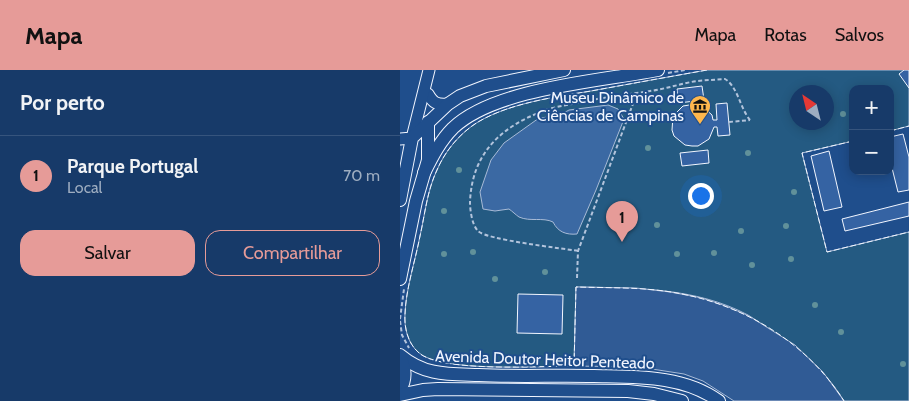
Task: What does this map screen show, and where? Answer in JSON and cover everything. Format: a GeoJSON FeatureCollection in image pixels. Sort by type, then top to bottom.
{"type":"FeatureCollection","features":[{"type":"Feature","properties":{"kind":"main road"},"geometry":{"type":"LineString","coordinates":[[406,139],[448,104],[466,93],[486,86],[564,70]]}},
{"type":"Feature","properties":{"kind":"main road"},"geometry":{"type":"LineString","coordinates":[[403,281],[418,193],[429,151],[428,72]]}},
{"type":"Feature","properties":{"kind":"main road"},"geometry":{"type":"LineString","coordinates":[[400,200],[406,170],[406,139],[428,72]]}},
{"type":"Feature","properties":{"kind":"main road"},"geometry":{"type":"LineString","coordinates":[[424,173],[444,138],[467,118],[488,106],[540,91],[659,72]]}},
{"type":"Feature","properties":{"kind":"main road"},"geometry":{"type":"LineString","coordinates":[[428,94],[434,103],[438,105],[448,104]]}},
{"type":"Feature","properties":{"kind":"main road"},"geometry":{"type":"LineString","coordinates":[[400,154],[406,170]]}},
{"type":"Feature","properties":{"kind":"main road"},"geometry":{"type":"LineString","coordinates":[[400,356],[405,374],[400,390]]}},
{"type":"Feature","properties":{"kind":"main road","name":"Avenida Doutor Heitor Penteado"},"geometry":{"type":"LineString","coordinates":[[400,356],[410,364],[425,371],[440,373],[487,376],[579,375],[664,379],[695,388],[719,401]]}},
{"type":"Feature","properties":{"kind":"main road","name":"Avenida Doutor Heitor Penteado"},"geometry":{"type":"LineString","coordinates":[[400,395],[422,390],[438,389],[628,392],[654,394],[682,401]]}},
{"type":"Feature","properties":{"kind":"path"},"geometry":{"type":"LineString","coordinates":[[659,72],[685,70]]}},
{"type":"Feature","properties":{"kind":"path"},"geometry":{"type":"LineString","coordinates":[[578,251],[506,240],[485,235],[478,231],[470,206],[471,186],[480,162],[492,142],[512,126],[547,109],[692,82],[725,79],[733,87],[739,102],[750,120],[729,122]]}},
{"type":"Feature","properties":{"kind":"path"},"geometry":{"type":"LineString","coordinates":[[577,278],[578,251],[637,93]]}},
{"type":"Feature","properties":{"kind":"path"},"geometry":{"type":"LineString","coordinates":[[400,319],[403,281]]}},
{"type":"Feature","properties":{"kind":"shaded area"},"geometry":{"type":"Polygon","coordinates":[[[707,70],[909,70],[909,126],[894,130],[894,85],[849,85],[849,142],[802,153],[827,252],[909,232],[909,401],[844,401],[831,382],[809,360],[748,315],[707,299],[664,291],[576,287],[574,366],[468,366],[429,359],[418,352],[407,335],[405,325],[406,304],[431,186],[440,163],[459,137],[471,126],[504,110],[548,98],[707,70]]]}},
{"type":"Feature","properties":{"kind":"shaded area"},"geometry":{"type":"Polygon","coordinates":[[[608,105],[618,109],[624,119],[577,234],[563,232],[553,222],[519,217],[509,209],[495,211],[483,209],[480,192],[491,160],[504,143],[539,118],[558,116],[569,110],[608,105]]]}},
{"type":"Feature","properties":{"kind":"shaded area"},"geometry":{"type":"Polygon","coordinates":[[[576,287],[636,288],[670,292],[702,298],[726,306],[749,316],[795,345],[823,372],[844,401],[734,401],[703,381],[684,374],[639,367],[574,366],[576,287]]]}},
{"type":"Feature","properties":{"kind":"building"},"geometry":{"type":"Polygon","coordinates":[[[904,70],[909,70],[909,88],[899,74],[904,70]]]}},
{"type":"Feature","properties":{"kind":"building","name":"Museu Dinâmico de Ciências de Campinas"},"geometry":{"type":"Polygon","coordinates":[[[702,86],[704,100],[678,103],[677,89],[702,86]]]}},
{"type":"Feature","properties":{"kind":"building","name":"Museu Dinâmico de Ciências de Campinas"},"geometry":{"type":"Polygon","coordinates":[[[727,103],[730,135],[718,136],[717,127],[714,127],[709,139],[698,146],[685,145],[674,136],[672,130],[673,116],[683,106],[696,104],[702,106],[712,115],[713,120],[717,120],[716,104],[727,103]]]}},
{"type":"Feature","properties":{"kind":"building"},"geometry":{"type":"Polygon","coordinates":[[[903,134],[909,157],[909,190],[898,192],[894,175],[894,136],[903,134]]]}},
{"type":"Feature","properties":{"kind":"building","name":"Museu Dinâmico de Ciências de Campinas"},"geometry":{"type":"Polygon","coordinates":[[[708,150],[709,163],[682,166],[680,153],[708,150]]]}},
{"type":"Feature","properties":{"kind":"building"},"geometry":{"type":"Polygon","coordinates":[[[829,151],[842,207],[824,211],[811,156],[829,151]]]}},
{"type":"Feature","properties":{"kind":"building"},"geometry":{"type":"Polygon","coordinates":[[[909,202],[909,216],[845,231],[842,219],[909,202]]]}},
{"type":"Feature","properties":{"kind":"building"},"geometry":{"type":"Polygon","coordinates":[[[518,294],[563,295],[562,334],[517,333],[518,294]]]}},
{"type":"Feature","properties":{"kind":"fence"},"geometry":{"type":"LineString","coordinates":[[707,70],[518,105],[491,115],[465,131],[444,156],[429,194],[406,304],[405,325],[409,340],[418,352],[429,359],[447,363],[492,367],[574,366],[576,287],[659,290],[697,297],[722,305],[770,328],[811,360],[844,401]]}},
{"type":"Feature","properties":{"kind":"fence"},"geometry":{"type":"LineString","coordinates":[[894,130],[909,126]]}},
{"type":"Feature","properties":{"kind":"fence"},"geometry":{"type":"LineString","coordinates":[[849,142],[802,153],[827,252],[909,232]]}},
{"type":"Feature","properties":{"kind":"place","name":"Museu Dinâmico de Ciências de Campinas"},"geometry":{"type":"Point","coordinates":[700,125]}},
{"type":"Feature","properties":{"kind":"place","name":"Parque Portugal"},"geometry":{"type":"Point","coordinates":[622,242]}}]}
